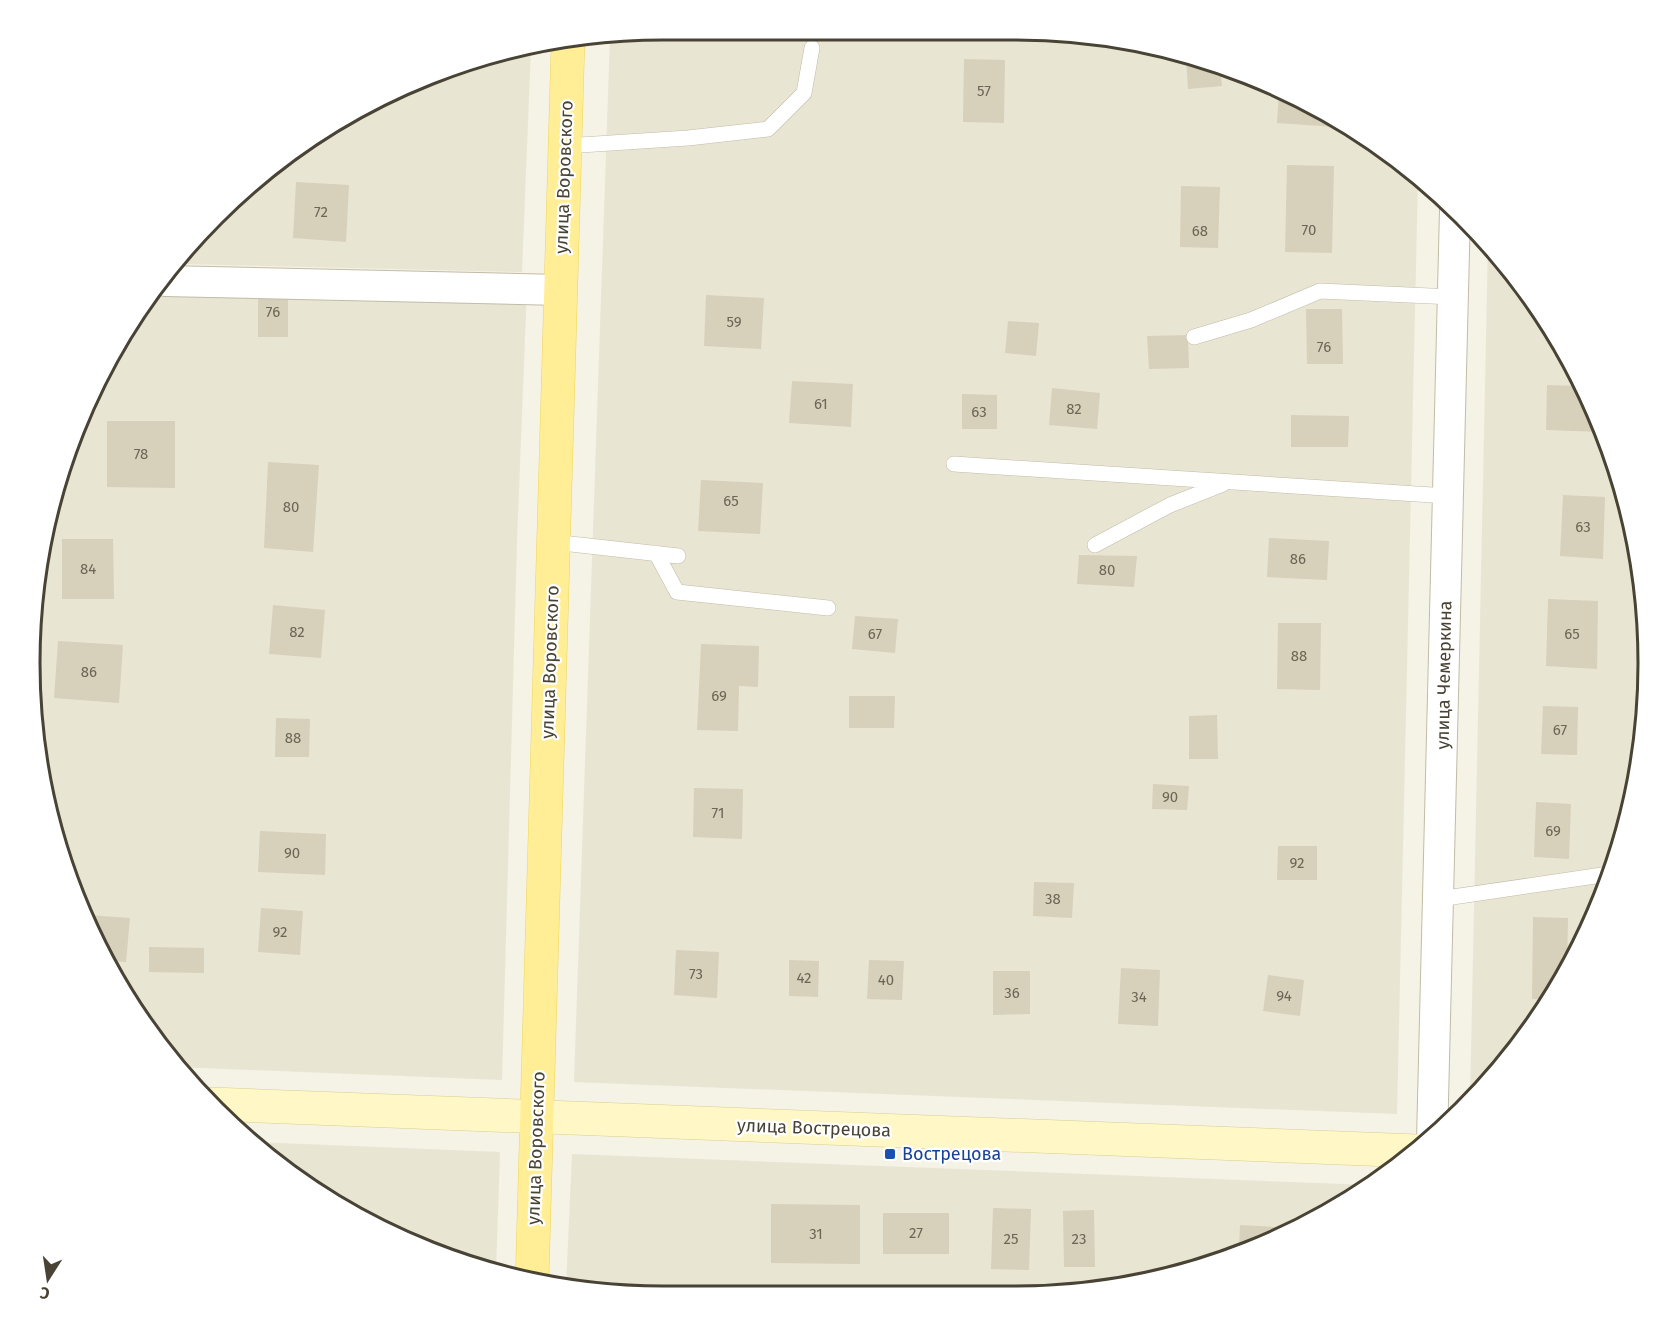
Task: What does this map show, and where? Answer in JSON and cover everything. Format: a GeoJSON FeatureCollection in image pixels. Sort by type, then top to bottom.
{"type":"FeatureCollection","features":[{"type":"Feature","properties":{"kind":"main road","name":"улица Воровского"},"geometry":{"type":"LineString","coordinates":[[532,1273],[568,48]]}},
{"type":"Feature","properties":{"kind":"street","name":"улица Чемеркина"},"geometry":{"type":"LineString","coordinates":[[1432,1125],[1455,223]]}},
{"type":"Feature","properties":{"kind":"street"},"geometry":{"type":"LineString","coordinates":[[171,281],[561,290]]}},
{"type":"Feature","properties":{"kind":"street","name":"улица Вострецова"},"geometry":{"type":"LineString","coordinates":[[223,1104],[1403,1150]]}},
{"type":"Feature","properties":{"kind":"lane"},"geometry":{"type":"LineString","coordinates":[[565,146],[688,138],[768,129],[804,93],[812,48]]}},
{"type":"Feature","properties":{"kind":"lane"},"geometry":{"type":"LineString","coordinates":[[1194,337],[1251,320],[1320,291],[1453,297]]}},
{"type":"Feature","properties":{"kind":"lane"},"geometry":{"type":"LineString","coordinates":[[954,464],[1448,496]]}},
{"type":"Feature","properties":{"kind":"lane"},"geometry":{"type":"LineString","coordinates":[[1095,545],[1170,505],[1228,481]]}},
{"type":"Feature","properties":{"kind":"lane"},"geometry":{"type":"LineString","coordinates":[[553,543],[678,556]]}},
{"type":"Feature","properties":{"kind":"lane"},"geometry":{"type":"LineString","coordinates":[[656,554],[677,592],[828,608]]}},
{"type":"Feature","properties":{"kind":"lane"},"geometry":{"type":"LineString","coordinates":[[1439,899],[1600,875]]}},
{"type":"Feature","properties":{"kind":"shaded area"},"geometry":{"type":"Polygon","coordinates":[[[664,40],[1015,40],[1096,46],[1136,52],[1215,74],[1290,105],[1361,145],[1418,189],[1397,1114],[574,1082],[610,43],[664,40]]]}},
{"type":"Feature","properties":{"kind":"shaded area"},"geometry":{"type":"Polygon","coordinates":[[[531,55],[522,272],[186,264],[223,223],[253,195],[317,145],[388,105],[425,88],[463,74],[531,55]]]}},
{"type":"Feature","properties":{"kind":"shaded area"},"geometry":{"type":"Polygon","coordinates":[[[1488,259],[1533,317],[1573,388],[1590,425],[1616,502],[1626,542],[1632,582],[1638,664],[1632,745],[1626,785],[1604,864],[1590,902],[1554,975],[1533,1010],[1509,1043],[1470,1088],[1488,259]]]}},
{"type":"Feature","properties":{"kind":"shaded area"},"geometry":{"type":"Polygon","coordinates":[[[175,277],[527,287],[517,541],[502,1080],[190,1068],[145,1010],[105,939],[88,902],[62,825],[52,785],[46,745],[40,664],[46,582],[52,542],[62,502],[88,425],[124,352],[145,317],[175,277]]]}},
{"type":"Feature","properties":{"kind":"shaded area"},"geometry":{"type":"Polygon","coordinates":[[[266,1143],[500,1152],[496,1263],[425,1239],[388,1222],[317,1182],[266,1143]]]}},
{"type":"Feature","properties":{"kind":"shaded area"},"geometry":{"type":"Polygon","coordinates":[[[572,1154],[1357,1185],[1290,1222],[1253,1239],[1176,1265],[1136,1275],[1096,1281],[1015,1286],[664,1286],[623,1285],[566,1279],[572,1154]]]}},
{"type":"Feature","properties":{"kind":"building"},"geometry":{"type":"Polygon","coordinates":[[[964,59],[1005,60],[1004,123],[963,122],[964,59]]]}},
{"type":"Feature","properties":{"kind":"building"},"geometry":{"type":"Polygon","coordinates":[[[1187,65],[1221,76],[1222,86],[1188,89],[1187,65]]]}},
{"type":"Feature","properties":{"kind":"building"},"geometry":{"type":"Polygon","coordinates":[[[1278,100],[1330,127],[1277,123],[1278,100]]]}},
{"type":"Feature","properties":{"kind":"building"},"geometry":{"type":"Polygon","coordinates":[[[1287,165],[1334,166],[1332,253],[1285,252],[1287,165]]]}},
{"type":"Feature","properties":{"kind":"building"},"geometry":{"type":"Polygon","coordinates":[[[296,182],[349,185],[346,242],[293,238],[296,182]]]}},
{"type":"Feature","properties":{"kind":"building"},"geometry":{"type":"Polygon","coordinates":[[[1181,186],[1220,187],[1218,248],[1180,247],[1181,186]]]}},
{"type":"Feature","properties":{"kind":"building"},"geometry":{"type":"Polygon","coordinates":[[[288,286],[288,337],[258,337],[258,287],[288,286]]]}},
{"type":"Feature","properties":{"kind":"building"},"geometry":{"type":"Polygon","coordinates":[[[706,295],[764,298],[761,349],[704,346],[706,295]]]}},
{"type":"Feature","properties":{"kind":"building"},"geometry":{"type":"Polygon","coordinates":[[[1306,309],[1342,309],[1343,364],[1307,364],[1306,309]]]}},
{"type":"Feature","properties":{"kind":"building"},"geometry":{"type":"Polygon","coordinates":[[[1008,321],[1039,323],[1036,356],[1005,353],[1008,321]]]}},
{"type":"Feature","properties":{"kind":"building"},"geometry":{"type":"Polygon","coordinates":[[[1188,335],[1189,368],[1149,369],[1147,336],[1188,335]]]}},
{"type":"Feature","properties":{"kind":"building"},"geometry":{"type":"Polygon","coordinates":[[[792,381],[853,384],[851,427],[789,423],[792,381]]]}},
{"type":"Feature","properties":{"kind":"building"},"geometry":{"type":"Polygon","coordinates":[[[1547,385],[1572,386],[1592,432],[1546,430],[1547,385]]]}},
{"type":"Feature","properties":{"kind":"building"},"geometry":{"type":"Polygon","coordinates":[[[1052,388],[1100,393],[1097,429],[1049,425],[1052,388]]]}},
{"type":"Feature","properties":{"kind":"building"},"geometry":{"type":"Polygon","coordinates":[[[962,394],[997,395],[997,429],[962,429],[962,394]]]}},
{"type":"Feature","properties":{"kind":"building"},"geometry":{"type":"Polygon","coordinates":[[[1291,415],[1349,416],[1348,447],[1291,447],[1291,415]]]}},
{"type":"Feature","properties":{"kind":"building"},"geometry":{"type":"Polygon","coordinates":[[[107,421],[175,421],[175,488],[107,487],[107,421]]]}},
{"type":"Feature","properties":{"kind":"building"},"geometry":{"type":"Polygon","coordinates":[[[268,462],[319,465],[313,552],[264,548],[268,462]]]}},
{"type":"Feature","properties":{"kind":"building"},"geometry":{"type":"Polygon","coordinates":[[[701,480],[763,483],[760,534],[698,531],[701,480]]]}},
{"type":"Feature","properties":{"kind":"building"},"geometry":{"type":"Polygon","coordinates":[[[1563,495],[1605,497],[1603,559],[1560,556],[1563,495]]]}},
{"type":"Feature","properties":{"kind":"building"},"geometry":{"type":"Polygon","coordinates":[[[1269,538],[1329,541],[1327,580],[1267,577],[1269,538]]]}},
{"type":"Feature","properties":{"kind":"building"},"geometry":{"type":"Polygon","coordinates":[[[62,539],[113,539],[114,599],[62,599],[62,539]]]}},
{"type":"Feature","properties":{"kind":"building"},"geometry":{"type":"Polygon","coordinates":[[[1079,555],[1137,556],[1134,587],[1077,584],[1079,555]]]}},
{"type":"Feature","properties":{"kind":"building"},"geometry":{"type":"Polygon","coordinates":[[[1548,599],[1598,601],[1597,669],[1546,666],[1548,599]]]}},
{"type":"Feature","properties":{"kind":"building"},"geometry":{"type":"Polygon","coordinates":[[[273,605],[325,610],[321,658],[269,654],[273,605]]]}},
{"type":"Feature","properties":{"kind":"building"},"geometry":{"type":"Polygon","coordinates":[[[855,616],[898,619],[895,653],[852,649],[855,616]]]}},
{"type":"Feature","properties":{"kind":"building"},"geometry":{"type":"Polygon","coordinates":[[[1278,623],[1321,623],[1320,690],[1277,689],[1278,623]]]}},
{"type":"Feature","properties":{"kind":"building"},"geometry":{"type":"Polygon","coordinates":[[[58,641],[123,645],[119,703],[54,698],[58,641]]]}},
{"type":"Feature","properties":{"kind":"building"},"geometry":{"type":"Polygon","coordinates":[[[701,644],[759,646],[758,687],[739,686],[738,731],[697,730],[701,644]]]}},
{"type":"Feature","properties":{"kind":"building"},"geometry":{"type":"Polygon","coordinates":[[[849,696],[895,696],[894,728],[849,728],[849,696]]]}},
{"type":"Feature","properties":{"kind":"building"},"geometry":{"type":"Polygon","coordinates":[[[1543,706],[1578,707],[1577,755],[1541,754],[1543,706]]]}},
{"type":"Feature","properties":{"kind":"building"},"geometry":{"type":"Polygon","coordinates":[[[1217,715],[1218,759],[1189,759],[1189,716],[1217,715]]]}},
{"type":"Feature","properties":{"kind":"building"},"geometry":{"type":"Polygon","coordinates":[[[276,718],[310,719],[309,757],[275,757],[276,718]]]}},
{"type":"Feature","properties":{"kind":"building"},"geometry":{"type":"Polygon","coordinates":[[[1153,784],[1189,786],[1187,810],[1152,809],[1153,784]]]}},
{"type":"Feature","properties":{"kind":"building"},"geometry":{"type":"Polygon","coordinates":[[[694,788],[743,789],[742,839],[693,837],[694,788]]]}},
{"type":"Feature","properties":{"kind":"building"},"geometry":{"type":"Polygon","coordinates":[[[1536,802],[1571,804],[1569,859],[1534,857],[1536,802]]]}},
{"type":"Feature","properties":{"kind":"building"},"geometry":{"type":"Polygon","coordinates":[[[260,831],[326,834],[325,875],[258,872],[260,831]]]}},
{"type":"Feature","properties":{"kind":"building"},"geometry":{"type":"Polygon","coordinates":[[[1278,846],[1317,846],[1317,880],[1277,880],[1278,846]]]}},
{"type":"Feature","properties":{"kind":"building"},"geometry":{"type":"Polygon","coordinates":[[[1034,882],[1074,883],[1072,918],[1033,916],[1034,882]]]}},
{"type":"Feature","properties":{"kind":"building"},"geometry":{"type":"Polygon","coordinates":[[[261,908],[303,911],[300,955],[258,952],[261,908]]]}},
{"type":"Feature","properties":{"kind":"building"},"geometry":{"type":"Polygon","coordinates":[[[94,915],[130,918],[126,962],[117,962],[94,915]]]}},
{"type":"Feature","properties":{"kind":"building"},"geometry":{"type":"Polygon","coordinates":[[[1533,917],[1568,918],[1567,950],[1540,999],[1532,999],[1533,917]]]}},
{"type":"Feature","properties":{"kind":"building"},"geometry":{"type":"Polygon","coordinates":[[[149,947],[204,948],[204,973],[149,972],[149,947]]]}},
{"type":"Feature","properties":{"kind":"building"},"geometry":{"type":"Polygon","coordinates":[[[676,950],[719,952],[717,998],[674,995],[676,950]]]}},
{"type":"Feature","properties":{"kind":"building"},"geometry":{"type":"Polygon","coordinates":[[[789,960],[819,961],[818,997],[789,996],[789,960]]]}},
{"type":"Feature","properties":{"kind":"building"},"geometry":{"type":"Polygon","coordinates":[[[869,960],[904,961],[902,1000],[867,999],[869,960]]]}},
{"type":"Feature","properties":{"kind":"building"},"geometry":{"type":"Polygon","coordinates":[[[1121,968],[1160,970],[1158,1026],[1118,1024],[1121,968]]]}},
{"type":"Feature","properties":{"kind":"building"},"geometry":{"type":"Polygon","coordinates":[[[993,971],[1030,971],[1030,1014],[993,1015],[993,971]]]}},
{"type":"Feature","properties":{"kind":"building"},"geometry":{"type":"Polygon","coordinates":[[[1268,975],[1304,980],[1300,1016],[1263,1011],[1268,975]]]}},
{"type":"Feature","properties":{"kind":"building"},"geometry":{"type":"Polygon","coordinates":[[[771,1204],[860,1205],[860,1264],[771,1263],[771,1204]]]}},
{"type":"Feature","properties":{"kind":"building"},"geometry":{"type":"Polygon","coordinates":[[[993,1208],[1031,1209],[1029,1270],[991,1269],[993,1208]]]}},
{"type":"Feature","properties":{"kind":"building"},"geometry":{"type":"Polygon","coordinates":[[[1094,1210],[1095,1267],[1064,1267],[1063,1211],[1094,1210]]]}},
{"type":"Feature","properties":{"kind":"building"},"geometry":{"type":"Polygon","coordinates":[[[883,1213],[949,1213],[949,1254],[883,1254],[883,1213]]]}},
{"type":"Feature","properties":{"kind":"building"},"geometry":{"type":"Polygon","coordinates":[[[1240,1225],[1279,1227],[1253,1239],[1239,1244],[1240,1225]]]}},
{"type":"Feature","properties":{"kind":"building"},"geometry":{"type":"Polygon","coordinates":[[[920,1285],[970,1285],[970,1286],[920,1285]]]}},
{"type":"Feature","properties":{"kind":"place","name":"Вострецова"},"geometry":{"type":"Point","coordinates":[890,1154]}}]}
